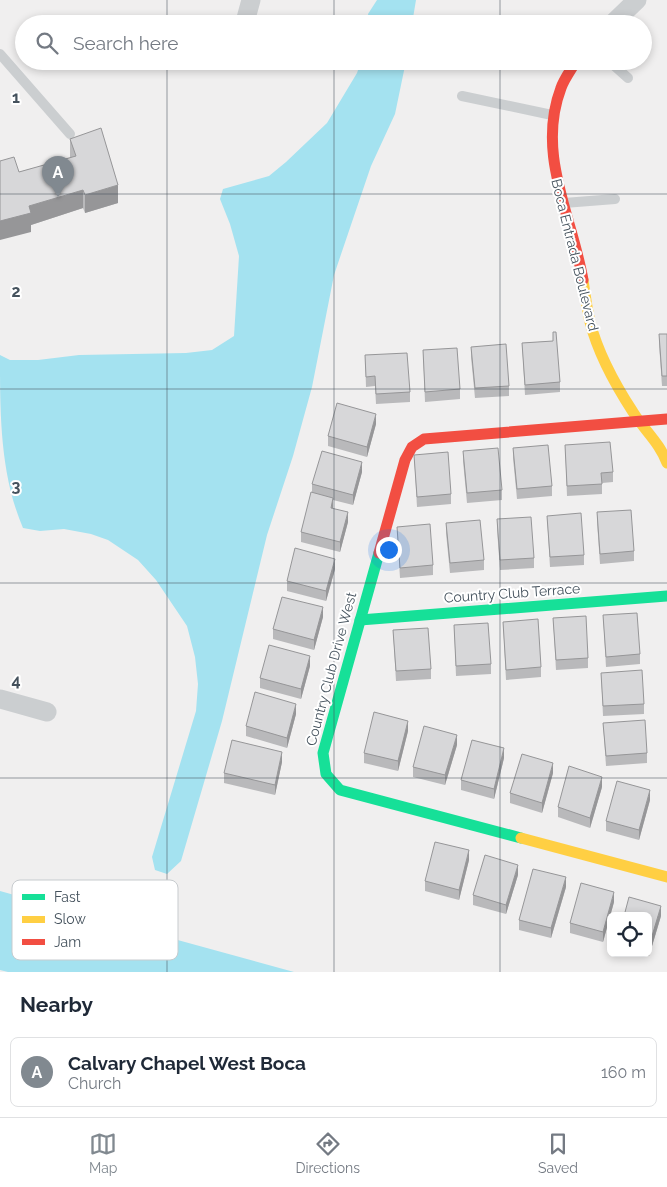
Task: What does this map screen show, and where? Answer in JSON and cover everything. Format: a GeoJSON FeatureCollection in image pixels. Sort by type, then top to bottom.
{"type":"FeatureCollection","features":[{"type":"Feature","properties":{"kind":"street"},"geometry":{"type":"LineString","coordinates":[[247,15],[252,0]]}},
{"type":"Feature","properties":{"kind":"street"},"geometry":{"type":"LineString","coordinates":[[621,15],[637,0]]}},
{"type":"Feature","properties":{"kind":"street","name":"Boca Entrada Boulevard"},"geometry":{"type":"LineString","coordinates":[[571,70],[562,85],[553,115],[550,130],[552,161],[580,266],[594,337],[638,421],[662,447],[667,463]]}},
{"type":"Feature","properties":{"kind":"street","name":"Country Club Drive West"},"geometry":{"type":"LineString","coordinates":[[667,419],[424,439],[412,447],[405,460],[323,753],[322,766],[328,780],[340,790],[667,877]]}},
{"type":"Feature","properties":{"kind":"street","name":"Country Club Terrace"},"geometry":{"type":"LineString","coordinates":[[360,620],[667,596]]}},
{"type":"Feature","properties":{"kind":"street"},"geometry":{"type":"LineString","coordinates":[[0,699],[47,712]]}},
{"type":"Feature","properties":{"kind":"lane"},"geometry":{"type":"LineString","coordinates":[[0,54],[70,134]]}},
{"type":"Feature","properties":{"kind":"lane"},"geometry":{"type":"LineString","coordinates":[[619,70],[628,78]]}},
{"type":"Feature","properties":{"kind":"lane"},"geometry":{"type":"LineString","coordinates":[[462,96],[553,115]]}},
{"type":"Feature","properties":{"kind":"lane"},"geometry":{"type":"LineString","coordinates":[[563,203],[615,199]]}},
{"type":"Feature","properties":{"kind":"water"},"geometry":{"type":"Polygon","coordinates":[[[377,0],[416,0],[414,15],[368,14],[377,0]]]}},
{"type":"Feature","properties":{"kind":"water"},"geometry":{"type":"Polygon","coordinates":[[[358,70],[404,70],[395,114],[371,166],[334,275],[312,387],[293,456],[267,535],[222,721],[181,861],[167,874],[155,870],[152,857],[196,711],[198,684],[195,657],[187,626],[156,580],[138,560],[108,540],[91,534],[64,529],[40,531],[23,528],[10,486],[3,443],[0,355],[10,360],[38,360],[79,355],[186,353],[212,350],[234,336],[239,256],[230,224],[220,199],[223,189],[269,176],[286,162],[327,123],[358,70]]]}},
{"type":"Feature","properties":{"kind":"water"},"geometry":{"type":"Polygon","coordinates":[[[0,891],[12,894],[12,960],[178,960],[178,940],[294,972],[8,972],[0,970],[0,891]]]}},
{"type":"Feature","properties":{"kind":"building"},"geometry":{"type":"Polygon","coordinates":[[[101,128],[118,185],[85,195],[83,190],[29,206],[31,213],[0,221],[0,161],[14,157],[19,172],[76,156],[70,139],[101,128]]]}},
{"type":"Feature","properties":{"kind":"building"},"geometry":{"type":"Polygon","coordinates":[[[553,332],[556,332],[560,382],[525,385],[522,343],[553,341],[553,332]]]}},
{"type":"Feature","properties":{"kind":"building"},"geometry":{"type":"Polygon","coordinates":[[[659,334],[667,334],[667,376],[662,376],[659,334]]]}},
{"type":"Feature","properties":{"kind":"building"},"geometry":{"type":"Polygon","coordinates":[[[506,344],[509,386],[475,388],[471,347],[506,344]]]}},
{"type":"Feature","properties":{"kind":"building"},"geometry":{"type":"Polygon","coordinates":[[[457,348],[460,389],[425,392],[423,350],[457,348]]]}},
{"type":"Feature","properties":{"kind":"building"},"geometry":{"type":"Polygon","coordinates":[[[407,353],[410,392],[376,394],[375,376],[366,377],[365,355],[407,353]]]}},
{"type":"Feature","properties":{"kind":"building"},"geometry":{"type":"Polygon","coordinates":[[[337,403],[376,414],[367,447],[328,436],[337,403]]]}},
{"type":"Feature","properties":{"kind":"building"},"geometry":{"type":"Polygon","coordinates":[[[610,442],[613,472],[601,473],[602,484],[567,486],[565,445],[610,442]]]}},
{"type":"Feature","properties":{"kind":"building"},"geometry":{"type":"Polygon","coordinates":[[[548,445],[552,486],[517,489],[513,448],[548,445]]]}},
{"type":"Feature","properties":{"kind":"building"},"geometry":{"type":"Polygon","coordinates":[[[498,448],[502,490],[467,493],[463,451],[498,448]]]}},
{"type":"Feature","properties":{"kind":"building"},"geometry":{"type":"Polygon","coordinates":[[[322,451],[362,462],[353,495],[312,484],[322,451]]]}},
{"type":"Feature","properties":{"kind":"building"},"geometry":{"type":"Polygon","coordinates":[[[448,452],[451,494],[417,497],[414,455],[448,452]]]}},
{"type":"Feature","properties":{"kind":"building"},"geometry":{"type":"Polygon","coordinates":[[[311,492],[333,498],[331,508],[348,512],[340,542],[301,532],[311,492]]]}},
{"type":"Feature","properties":{"kind":"building"},"geometry":{"type":"Polygon","coordinates":[[[631,510],[634,551],[600,554],[597,512],[631,510]]]}},
{"type":"Feature","properties":{"kind":"building"},"geometry":{"type":"Polygon","coordinates":[[[581,513],[584,555],[550,557],[547,516],[581,513]]]}},
{"type":"Feature","properties":{"kind":"building"},"geometry":{"type":"Polygon","coordinates":[[[531,517],[534,558],[500,560],[497,519],[531,517]]]}},
{"type":"Feature","properties":{"kind":"building"},"geometry":{"type":"Polygon","coordinates":[[[480,520],[484,560],[450,563],[446,523],[480,520]]]}},
{"type":"Feature","properties":{"kind":"building"},"geometry":{"type":"Polygon","coordinates":[[[430,524],[433,565],[400,568],[397,527],[430,524]]]}},
{"type":"Feature","properties":{"kind":"building"},"geometry":{"type":"Polygon","coordinates":[[[295,548],[335,559],[326,591],[287,581],[295,548]]]}},
{"type":"Feature","properties":{"kind":"building"},"geometry":{"type":"Polygon","coordinates":[[[282,597],[323,607],[314,640],[273,629],[282,597]]]}},
{"type":"Feature","properties":{"kind":"building"},"geometry":{"type":"Polygon","coordinates":[[[637,613],[640,654],[606,657],[603,615],[637,613]]]}},
{"type":"Feature","properties":{"kind":"building"},"geometry":{"type":"Polygon","coordinates":[[[586,616],[588,658],[556,660],[553,618],[586,616]]]}},
{"type":"Feature","properties":{"kind":"building"},"geometry":{"type":"Polygon","coordinates":[[[538,619],[541,667],[506,670],[503,622],[538,619]]]}},
{"type":"Feature","properties":{"kind":"building"},"geometry":{"type":"Polygon","coordinates":[[[488,623],[491,664],[456,666],[454,625],[488,623]]]}},
{"type":"Feature","properties":{"kind":"building"},"geometry":{"type":"Polygon","coordinates":[[[428,628],[431,669],[396,671],[393,630],[428,628]]]}},
{"type":"Feature","properties":{"kind":"building"},"geometry":{"type":"Polygon","coordinates":[[[269,645],[310,656],[301,689],[260,678],[269,645]]]}},
{"type":"Feature","properties":{"kind":"building"},"geometry":{"type":"Polygon","coordinates":[[[642,670],[644,704],[603,706],[601,673],[642,670]]]}},
{"type":"Feature","properties":{"kind":"building"},"geometry":{"type":"Polygon","coordinates":[[[255,692],[296,704],[287,738],[246,726],[255,692]]]}},
{"type":"Feature","properties":{"kind":"building"},"geometry":{"type":"Polygon","coordinates":[[[374,712],[408,721],[398,761],[364,753],[374,712]]]}},
{"type":"Feature","properties":{"kind":"building"},"geometry":{"type":"Polygon","coordinates":[[[645,720],[647,753],[606,756],[603,723],[645,720]]]}},
{"type":"Feature","properties":{"kind":"building"},"geometry":{"type":"Polygon","coordinates":[[[424,726],[457,735],[445,775],[413,767],[424,726]]]}},
{"type":"Feature","properties":{"kind":"building"},"geometry":{"type":"Polygon","coordinates":[[[232,740],[282,752],[275,785],[224,773],[232,740]]]}},
{"type":"Feature","properties":{"kind":"building"},"geometry":{"type":"Polygon","coordinates":[[[472,740],[504,748],[494,789],[461,780],[472,740]]]}},
{"type":"Feature","properties":{"kind":"building"},"geometry":{"type":"Polygon","coordinates":[[[522,754],[553,763],[542,803],[510,793],[522,754]]]}},
{"type":"Feature","properties":{"kind":"building"},"geometry":{"type":"Polygon","coordinates":[[[569,766],[602,777],[590,818],[558,807],[569,766]]]}},
{"type":"Feature","properties":{"kind":"building"},"geometry":{"type":"Polygon","coordinates":[[[617,781],[650,790],[639,830],[606,821],[617,781]]]}},
{"type":"Feature","properties":{"kind":"building"},"geometry":{"type":"Polygon","coordinates":[[[435,842],[469,850],[459,890],[425,881],[435,842]]]}},
{"type":"Feature","properties":{"kind":"building"},"geometry":{"type":"Polygon","coordinates":[[[485,855],[518,865],[506,905],[473,895],[485,855]]]}},
{"type":"Feature","properties":{"kind":"building"},"geometry":{"type":"Polygon","coordinates":[[[533,869],[566,877],[551,928],[519,920],[533,869]]]}},
{"type":"Feature","properties":{"kind":"building"},"geometry":{"type":"Polygon","coordinates":[[[581,883],[614,892],[603,932],[570,923],[581,883]]]}},
{"type":"Feature","properties":{"kind":"building"},"geometry":{"type":"Polygon","coordinates":[[[629,897],[661,906],[652,936],[652,912],[625,912],[629,897]]]}},
{"type":"Feature","properties":{"kind":"traffic: fast"},"geometry":{"type":"LineString","coordinates":[[379,553],[323,753],[326,774],[340,790],[521,838]]}},
{"type":"Feature","properties":{"kind":"traffic: fast"},"geometry":{"type":"LineString","coordinates":[[360,620],[667,596]]}},
{"type":"Feature","properties":{"kind":"traffic: slow"},"geometry":{"type":"LineString","coordinates":[[583,280],[593,334],[603,357],[637,419],[656,443],[667,463]]}},
{"type":"Feature","properties":{"kind":"traffic: slow"},"geometry":{"type":"LineString","coordinates":[[521,838],[667,877]]}},
{"type":"Feature","properties":{"kind":"traffic: jam"},"geometry":{"type":"LineString","coordinates":[[571,70],[561,88],[554,113],[552,137],[558,185],[583,280]]}},
{"type":"Feature","properties":{"kind":"traffic: jam"},"geometry":{"type":"LineString","coordinates":[[379,553],[405,460],[412,447],[424,439],[667,419]]}},
{"type":"Feature","properties":{"kind":"place","name":"Calvary Chapel West Boca"},"geometry":{"type":"Point","coordinates":[58,197]}}]}
